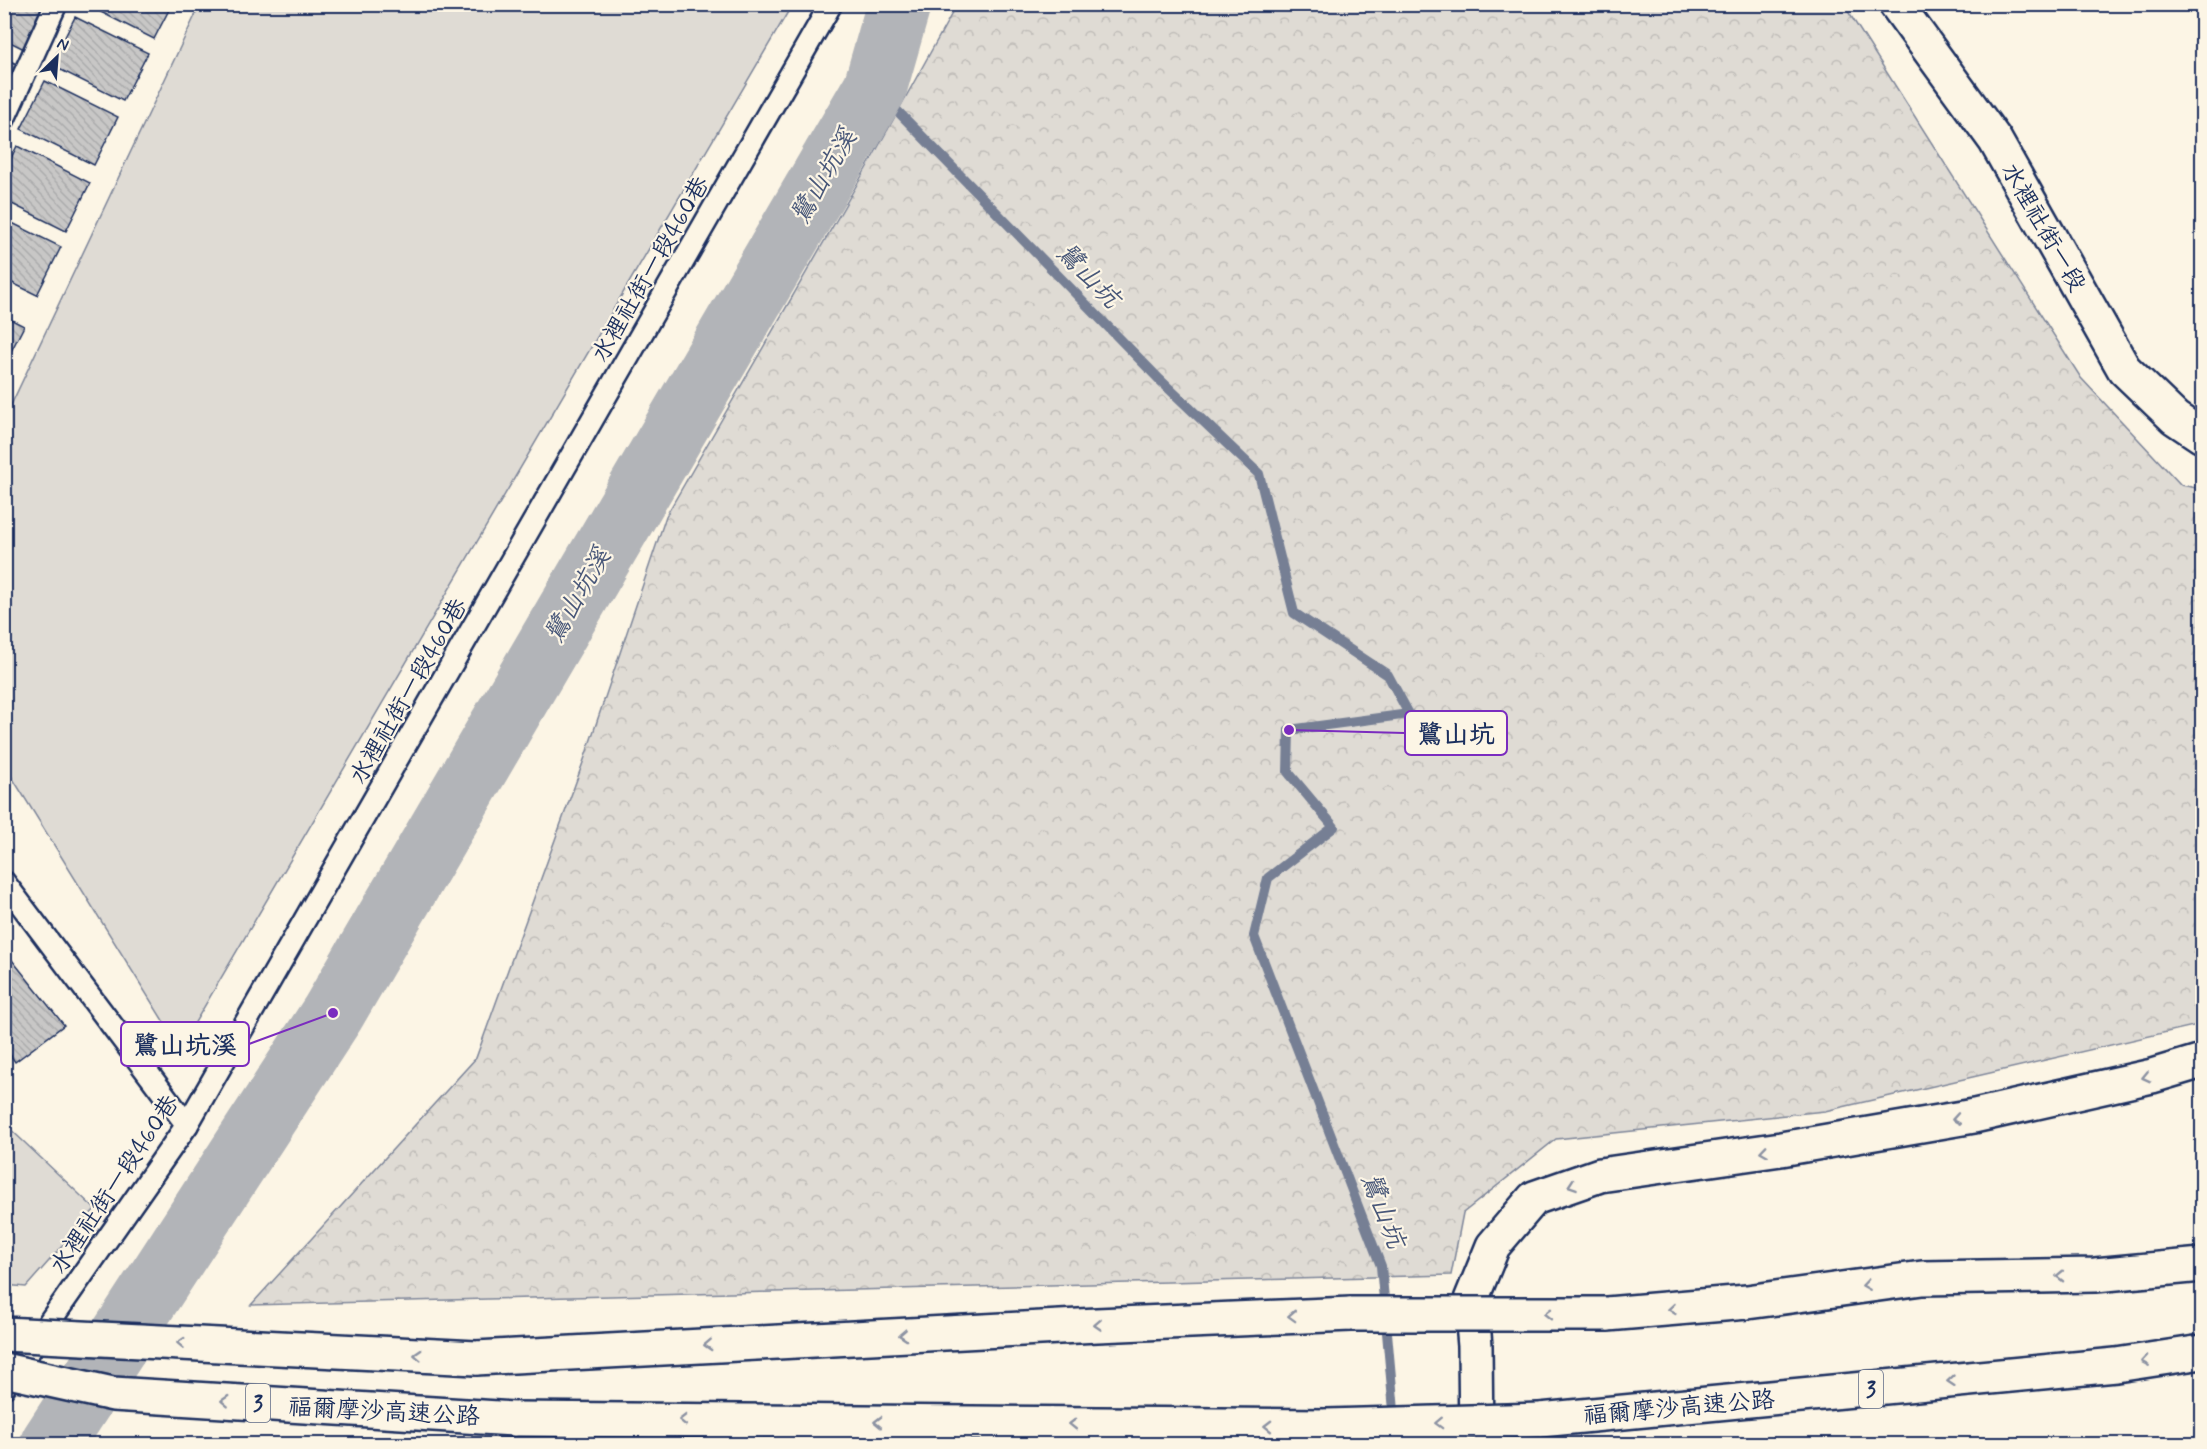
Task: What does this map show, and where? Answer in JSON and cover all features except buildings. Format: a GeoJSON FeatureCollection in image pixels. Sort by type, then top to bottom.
{"type":"FeatureCollection","features":[{"type":"Feature","properties":{"kind":"main road","name":"水裡社街一段"},"geometry":{"type":"LineString","coordinates":[[1896,4],[1995,140],[2124,369],[2175,418],[2202,436]]}},
{"type":"Feature","properties":{"kind":"main road"},"geometry":{"type":"LineString","coordinates":[[1476,1444],[1471,1300],[1493,1246],[1534,1198],[1600,1175],[1781,1149],[1974,1116],[2152,1076],[2202,1061]]}},
{"type":"Feature","properties":{"kind":"main road"},"geometry":{"type":"LineString","coordinates":[[2095,1275],[2202,1248]]}},
{"type":"Feature","properties":{"kind":"main road"},"geometry":{"type":"LineString","coordinates":[[4,1334],[476,1358],[1086,1325],[1351,1314],[1607,1314],[1747,1302],[1922,1278],[2095,1275],[2202,1265]]}},
{"type":"Feature","properties":{"kind":"main road","name":"福爾摩沙高速公路"},"geometry":{"type":"LineString","coordinates":[[4,1370],[112,1394],[514,1419],[1327,1426],[1540,1420],[2116,1365],[2202,1352]]}},
{"type":"Feature","properties":{"kind":"lane"},"geometry":{"type":"LineString","coordinates":[[4,119],[56,4]]}},
{"type":"Feature","properties":{"kind":"lane","name":"水裡社街一段460巷"},"geometry":{"type":"LineString","coordinates":[[4,1387],[187,1125],[831,4]]}},
{"type":"Feature","properties":{"kind":"lane"},"geometry":{"type":"LineString","coordinates":[[4,882],[187,1125]]}},
{"type":"Feature","properties":{"kind":"green space"},"geometry":{"type":"Polygon","coordinates":[[[200,5],[792,5],[180,1048],[5,766],[4,420],[200,5]]]}},
{"type":"Feature","properties":{"kind":"green space"},"geometry":{"type":"Polygon","coordinates":[[[954,5],[1844,5],[2081,378],[2181,485],[2202,489],[2202,1024],[1825,1111],[1556,1139],[1463,1213],[1451,1275],[251,1305],[476,1058],[585,757],[666,516],[871,160],[951,15],[954,5]]]}},
{"type":"Feature","properties":{"kind":"green space"},"geometry":{"type":"Polygon","coordinates":[[[5,1124],[95,1209],[26,1287],[5,1285],[5,1124]]]}},
{"type":"Feature","properties":{"kind":"waterway","name":"鷺山坑溪"},"geometry":{"type":"LineString","coordinates":[[52,1444],[333,1013],[875,88],[899,4]]}},
{"type":"Feature","properties":{"kind":"waterway","name":"鷺山坑"},"geometry":{"type":"LineString","coordinates":[[875,88],[1160,380],[1259,474],[1294,613],[1388,675],[1409,714],[1289,730],[1288,772],[1334,827],[1268,878],[1254,936],[1381,1266],[1397,1444]]}},
{"type":"Feature","properties":{"kind":"place","name":"鷺山坑"},"geometry":{"type":"Point","coordinates":[1289,730]}},
{"type":"Feature","properties":{"kind":"place","name":"鷺山坑溪"},"geometry":{"type":"Point","coordinates":[333,1013]}}]}
